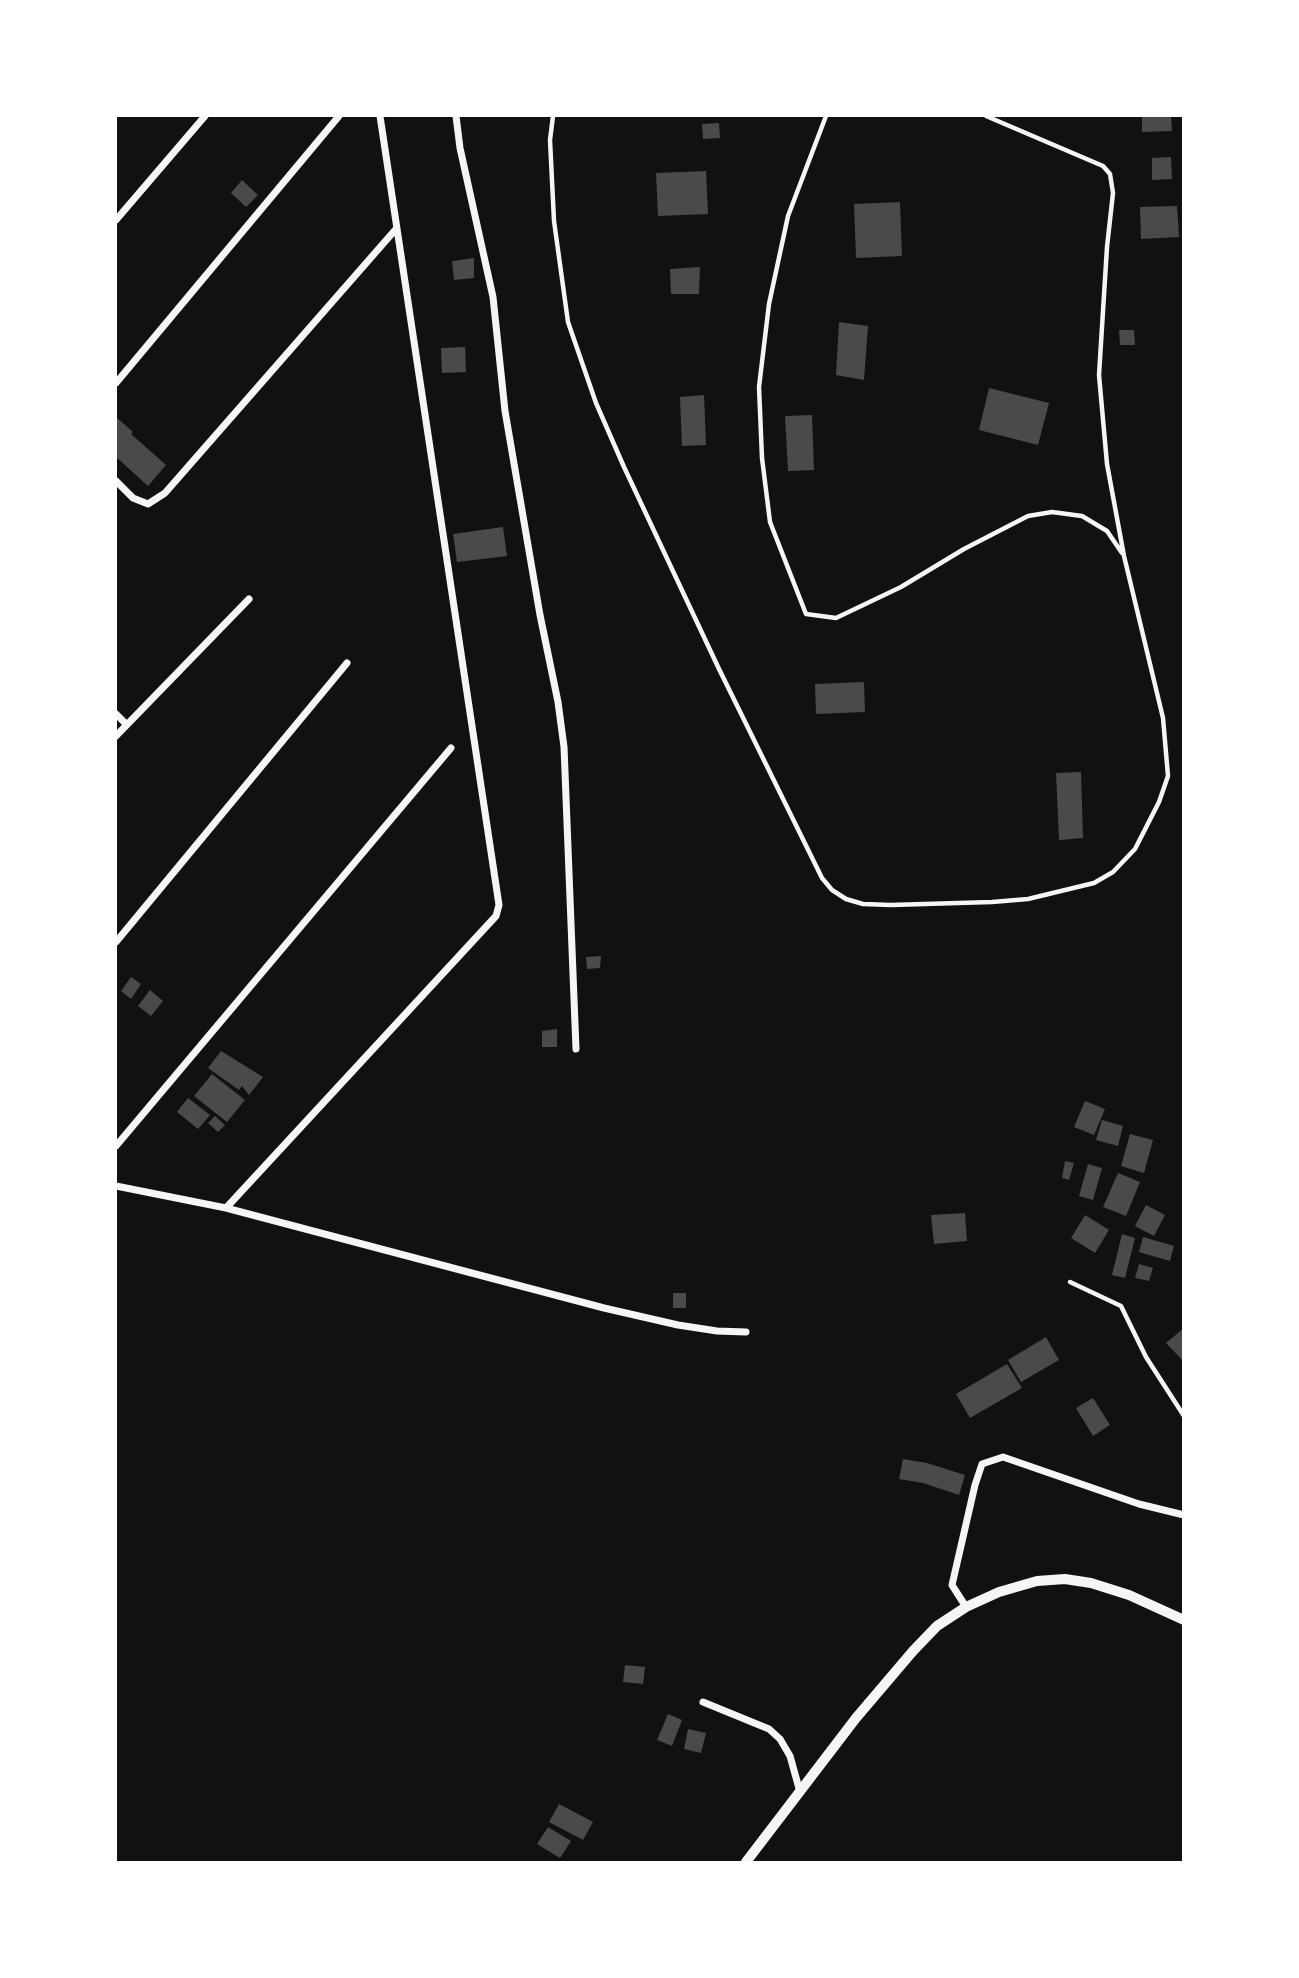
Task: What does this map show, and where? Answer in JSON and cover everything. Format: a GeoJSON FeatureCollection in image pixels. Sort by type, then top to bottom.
{"type":"FeatureCollection","features":[{"type":"Feature","properties":{"kind":"street"},"geometry":{"type":"LineString","coordinates":[[116,220],[205,116]]}},
{"type":"Feature","properties":{"kind":"street"},"geometry":{"type":"LineString","coordinates":[[116,383],[339,116]]}},
{"type":"Feature","properties":{"kind":"street"},"geometry":{"type":"LineString","coordinates":[[226,1208],[496,916],[499,905],[380,116]]}},
{"type":"Feature","properties":{"kind":"street"},"geometry":{"type":"LineString","coordinates":[[456,116],[460,148],[493,297],[505,411],[564,747],[576,1049]]}},
{"type":"Feature","properties":{"kind":"street"},"geometry":{"type":"LineString","coordinates":[[116,481],[133,498],[148,504],[165,493],[396,229]]}},
{"type":"Feature","properties":{"kind":"street"},"geometry":{"type":"LineString","coordinates":[[116,736],[125,723],[249,599]]}},
{"type":"Feature","properties":{"kind":"street"},"geometry":{"type":"LineString","coordinates":[[116,942],[347,663]]}},
{"type":"Feature","properties":{"kind":"street"},"geometry":{"type":"LineString","coordinates":[[116,714],[125,723]]}},
{"type":"Feature","properties":{"kind":"street"},"geometry":{"type":"LineString","coordinates":[[116,1146],[451,748]]}},
{"type":"Feature","properties":{"kind":"street"},"geometry":{"type":"LineString","coordinates":[[116,1186],[226,1208],[604,1308],[678,1325],[746,1332]]}},
{"type":"Feature","properties":{"kind":"street"},"geometry":{"type":"LineString","coordinates":[[966,1606],[952,1584],[982,1464],[1003,1457],[1139,1504],[1184,1515]]}},
{"type":"Feature","properties":{"kind":"street"},"geometry":{"type":"LineString","coordinates":[[746,1863],[856,1718],[913,1651],[937,1626],[966,1606],[999,1592],[1037,1581],[1065,1579],[1091,1583],[1129,1595],[1184,1620]]}},
{"type":"Feature","properties":{"kind":"street"},"geometry":{"type":"LineString","coordinates":[[703,1702],[769,1729],[780,1739],[790,1756],[800,1791]]}},
{"type":"Feature","properties":{"kind":"lane"},"geometry":{"type":"LineString","coordinates":[[552,116],[550,139],[554,221],[568,322],[596,403],[719,670],[805,848],[832,890],[846,899],[863,904],[1004,901],[1094,883],[1125,862],[1145,830],[1168,776],[1163,718],[1124,556],[1107,464],[1100,375],[1107,247],[1113,193],[1110,174],[1103,166],[986,116]]}},
{"type":"Feature","properties":{"kind":"lane"},"geometry":{"type":"LineString","coordinates":[[826,116],[788,216],[769,304],[759,387],[762,458],[770,522],[806,614],[835,618],[901,587],[964,549],[1028,516],[1052,512],[1082,516],[1107,531],[1124,556]]}},
{"type":"Feature","properties":{"kind":"lane"},"geometry":{"type":"LineString","coordinates":[[1070,1282],[1121,1306],[1146,1357],[1184,1416]]}},
{"type":"Feature","properties":{"kind":"building"},"geometry":{"type":"Polygon","coordinates":[[[1142,116],[1171,116],[1172,131],[1142,132],[1142,116]]]}},
{"type":"Feature","properties":{"kind":"building"},"geometry":{"type":"Polygon","coordinates":[[[719,123],[720,138],[703,139],[702,124],[719,123]]]}},
{"type":"Feature","properties":{"kind":"building"},"geometry":{"type":"Polygon","coordinates":[[[1171,157],[1172,179],[1152,180],[1152,158],[1171,157]]]}},
{"type":"Feature","properties":{"kind":"building"},"geometry":{"type":"Polygon","coordinates":[[[706,171],[708,214],[658,216],[656,173],[706,171]]]}},
{"type":"Feature","properties":{"kind":"building"},"geometry":{"type":"Polygon","coordinates":[[[242,180],[258,195],[246,207],[231,193],[242,180]]]}},
{"type":"Feature","properties":{"kind":"building"},"geometry":{"type":"Polygon","coordinates":[[[900,202],[902,256],[856,258],[854,204],[900,202]]]}},
{"type":"Feature","properties":{"kind":"building"},"geometry":{"type":"Polygon","coordinates":[[[1177,206],[1179,237],[1141,239],[1140,207],[1177,206]]]}},
{"type":"Feature","properties":{"kind":"building"},"geometry":{"type":"Polygon","coordinates":[[[474,258],[474,278],[454,280],[452,261],[474,258]]]}},
{"type":"Feature","properties":{"kind":"building"},"geometry":{"type":"Polygon","coordinates":[[[700,267],[699,294],[671,294],[670,269],[700,267]]]}},
{"type":"Feature","properties":{"kind":"building"},"geometry":{"type":"Polygon","coordinates":[[[839,322],[868,326],[864,380],[836,375],[839,322]]]}},
{"type":"Feature","properties":{"kind":"building"},"geometry":{"type":"Polygon","coordinates":[[[1119,330],[1134,330],[1135,345],[1120,345],[1119,330]]]}},
{"type":"Feature","properties":{"kind":"building"},"geometry":{"type":"Polygon","coordinates":[[[465,347],[466,372],[442,373],[441,348],[465,347]]]}},
{"type":"Feature","properties":{"kind":"building"},"geometry":{"type":"Polygon","coordinates":[[[989,388],[1049,403],[1038,445],[979,430],[989,388]]]}},
{"type":"Feature","properties":{"kind":"building"},"geometry":{"type":"Polygon","coordinates":[[[704,395],[706,445],[682,446],[680,397],[704,395]]]}},
{"type":"Feature","properties":{"kind":"building"},"geometry":{"type":"Polygon","coordinates":[[[812,415],[814,470],[788,471],[785,416],[812,415]]]}},
{"type":"Feature","properties":{"kind":"building"},"geometry":{"type":"Polygon","coordinates":[[[116,417],[166,465],[148,486],[116,457],[116,417]]]}},
{"type":"Feature","properties":{"kind":"building"},"geometry":{"type":"Polygon","coordinates":[[[503,527],[507,556],[457,562],[453,534],[503,527]]]}},
{"type":"Feature","properties":{"kind":"building"},"geometry":{"type":"Polygon","coordinates":[[[864,682],[865,712],[816,714],[815,684],[864,682]]]}},
{"type":"Feature","properties":{"kind":"building"},"geometry":{"type":"Polygon","coordinates":[[[1081,772],[1083,838],[1059,840],[1056,773],[1081,772]]]}},
{"type":"Feature","properties":{"kind":"building"},"geometry":{"type":"Polygon","coordinates":[[[601,956],[600,968],[587,969],[586,957],[601,956]]]}},
{"type":"Feature","properties":{"kind":"building"},"geometry":{"type":"Polygon","coordinates":[[[131,977],[141,984],[131,999],[121,991],[131,977]]]}},
{"type":"Feature","properties":{"kind":"building"},"geometry":{"type":"Polygon","coordinates":[[[150,990],[163,1001],[151,1016],[138,1006],[150,990]]]}},
{"type":"Feature","properties":{"kind":"building"},"geometry":{"type":"Polygon","coordinates":[[[557,1029],[557,1047],[542,1047],[542,1031],[557,1029]]]}},
{"type":"Feature","properties":{"kind":"building"},"geometry":{"type":"Polygon","coordinates":[[[221,1051],[263,1077],[249,1095],[242,1086],[239,1090],[208,1068],[221,1051]]]}},
{"type":"Feature","properties":{"kind":"building"},"geometry":{"type":"Polygon","coordinates":[[[212,1074],[245,1100],[227,1122],[194,1096],[212,1074]]]}},
{"type":"Feature","properties":{"kind":"building"},"geometry":{"type":"Polygon","coordinates":[[[188,1098],[210,1115],[198,1129],[177,1112],[188,1098]]]}},
{"type":"Feature","properties":{"kind":"building"},"geometry":{"type":"Polygon","coordinates":[[[1085,1101],[1105,1109],[1094,1135],[1074,1127],[1085,1101]]]}},
{"type":"Feature","properties":{"kind":"building"},"geometry":{"type":"Polygon","coordinates":[[[215,1116],[225,1125],[218,1132],[208,1123],[215,1116]]]}},
{"type":"Feature","properties":{"kind":"building"},"geometry":{"type":"Polygon","coordinates":[[[1102,1120],[1123,1126],[1118,1146],[1096,1140],[1102,1120]]]}},
{"type":"Feature","properties":{"kind":"building"},"geometry":{"type":"Polygon","coordinates":[[[1130,1134],[1153,1140],[1144,1173],[1121,1166],[1130,1134]]]}},
{"type":"Feature","properties":{"kind":"building"},"geometry":{"type":"Polygon","coordinates":[[[1065,1161],[1074,1163],[1069,1180],[1062,1178],[1065,1161]]]}},
{"type":"Feature","properties":{"kind":"building"},"geometry":{"type":"Polygon","coordinates":[[[1088,1164],[1102,1168],[1093,1200],[1079,1196],[1088,1164]]]}},
{"type":"Feature","properties":{"kind":"building"},"geometry":{"type":"Polygon","coordinates":[[[1118,1173],[1140,1182],[1126,1216],[1103,1207],[1118,1173]]]}},
{"type":"Feature","properties":{"kind":"building"},"geometry":{"type":"Polygon","coordinates":[[[1146,1205],[1165,1215],[1154,1236],[1135,1226],[1146,1205]]]}},
{"type":"Feature","properties":{"kind":"building"},"geometry":{"type":"Polygon","coordinates":[[[965,1213],[967,1241],[934,1244],[931,1215],[965,1213]]]}},
{"type":"Feature","properties":{"kind":"building"},"geometry":{"type":"Polygon","coordinates":[[[1085,1215],[1109,1230],[1095,1253],[1071,1238],[1085,1215]]]}},
{"type":"Feature","properties":{"kind":"building"},"geometry":{"type":"Polygon","coordinates":[[[1122,1234],[1135,1238],[1125,1278],[1112,1275],[1122,1234]]]}},
{"type":"Feature","properties":{"kind":"building"},"geometry":{"type":"Polygon","coordinates":[[[1143,1237],[1174,1246],[1170,1261],[1139,1252],[1143,1237]]]}},
{"type":"Feature","properties":{"kind":"building"},"geometry":{"type":"Polygon","coordinates":[[[1139,1264],[1153,1268],[1149,1281],[1135,1278],[1139,1264]]]}},
{"type":"Feature","properties":{"kind":"building"},"geometry":{"type":"Polygon","coordinates":[[[673,1293],[686,1293],[686,1308],[673,1308],[673,1293]]]}},
{"type":"Feature","properties":{"kind":"building"},"geometry":{"type":"Polygon","coordinates":[[[1184,1328],[1184,1362],[1166,1343],[1184,1328]]]}},
{"type":"Feature","properties":{"kind":"building"},"geometry":{"type":"Polygon","coordinates":[[[1046,1337],[1059,1360],[1021,1382],[1008,1360],[1046,1337]]]}},
{"type":"Feature","properties":{"kind":"building"},"geometry":{"type":"Polygon","coordinates":[[[1007,1364],[1022,1388],[970,1418],[956,1394],[1007,1364]]]}},
{"type":"Feature","properties":{"kind":"building"},"geometry":{"type":"Polygon","coordinates":[[[1093,1398],[1110,1425],[1093,1436],[1076,1408],[1093,1398]]]}},
{"type":"Feature","properties":{"kind":"building"},"geometry":{"type":"Polygon","coordinates":[[[903,1459],[927,1463],[965,1475],[959,1495],[923,1483],[899,1479],[903,1459]]]}},
{"type":"Feature","properties":{"kind":"building"},"geometry":{"type":"Polygon","coordinates":[[[625,1665],[645,1667],[643,1684],[623,1682],[625,1665]]]}},
{"type":"Feature","properties":{"kind":"building"},"geometry":{"type":"Polygon","coordinates":[[[668,1714],[682,1720],[672,1746],[657,1740],[668,1714]]]}},
{"type":"Feature","properties":{"kind":"building"},"geometry":{"type":"Polygon","coordinates":[[[688,1729],[706,1733],[701,1753],[684,1749],[688,1729]]]}},
{"type":"Feature","properties":{"kind":"building"},"geometry":{"type":"Polygon","coordinates":[[[559,1804],[593,1822],[583,1840],[549,1822],[559,1804]]]}},
{"type":"Feature","properties":{"kind":"building"},"geometry":{"type":"Polygon","coordinates":[[[548,1827],[571,1841],[560,1858],[537,1844],[548,1827]]]}}]}
